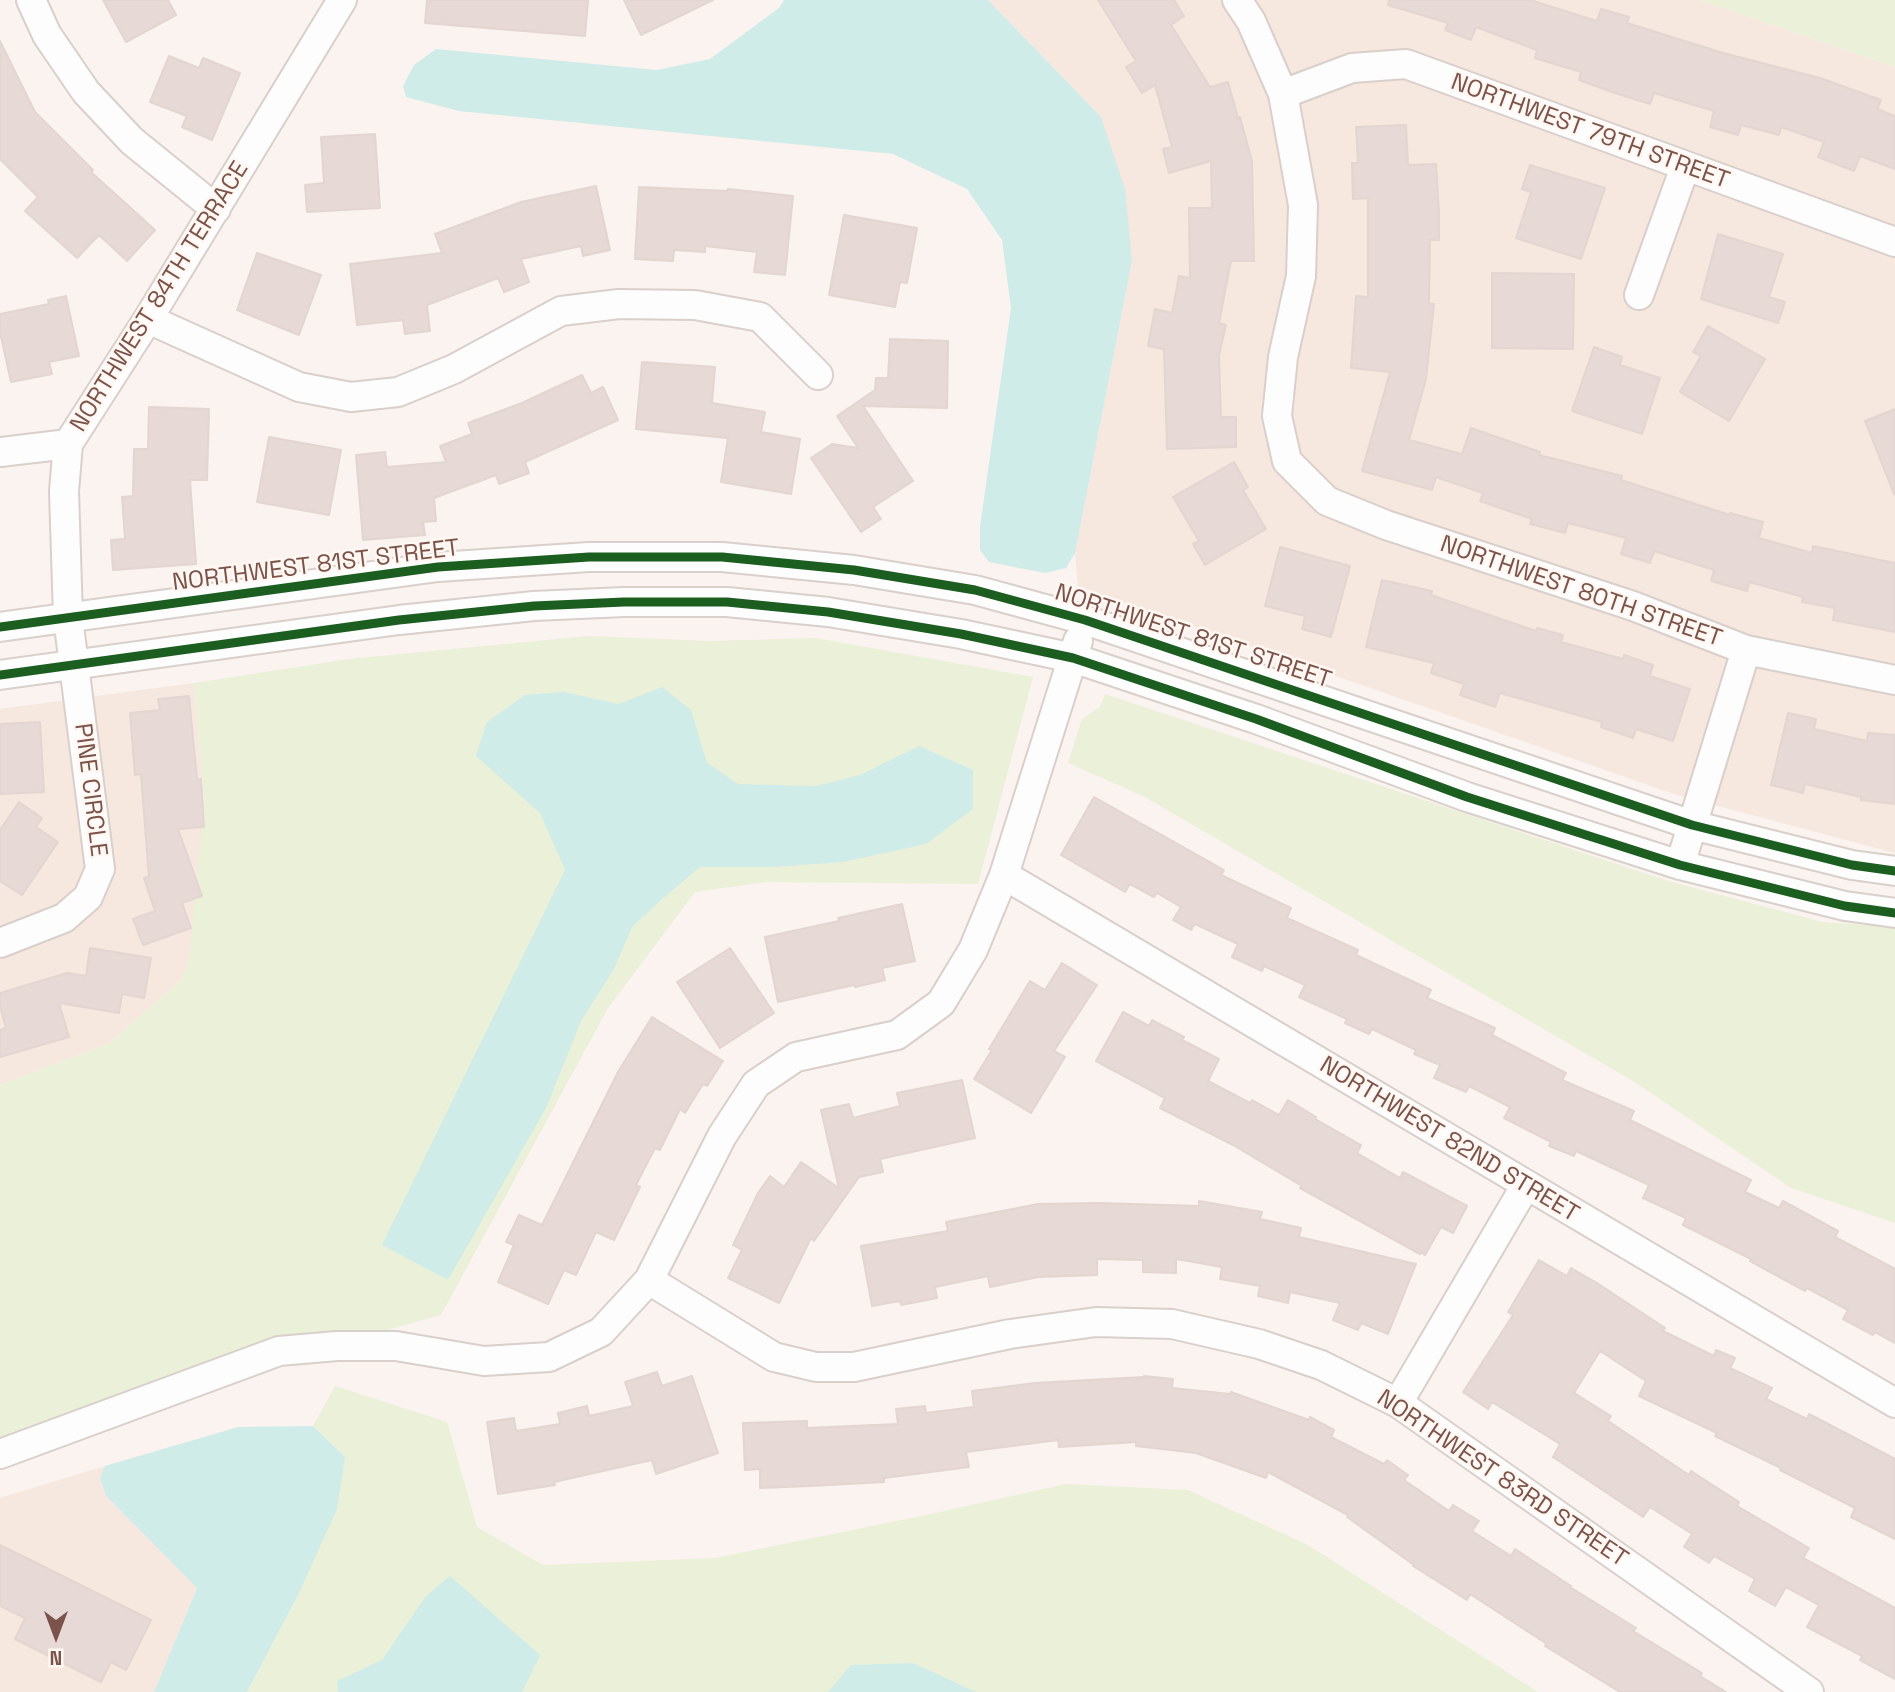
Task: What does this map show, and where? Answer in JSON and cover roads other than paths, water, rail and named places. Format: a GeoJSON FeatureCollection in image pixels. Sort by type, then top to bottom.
{"type":"FeatureCollection","features":[{"type":"Feature","properties":{"kind":"street"},"geometry":{"type":"LineString","coordinates":[[31,0],[47,34],[86,92],[132,141],[215,209]]}},
{"type":"Feature","properties":{"kind":"street","name":"NORTHWEST 84TH TERRACE"},"geometry":{"type":"LineString","coordinates":[[75,665],[68,618],[64,491],[68,444],[148,319],[342,0]]}},
{"type":"Feature","properties":{"kind":"street"},"geometry":{"type":"LineString","coordinates":[[1237,0],[1251,21],[1283,94]]}},
{"type":"Feature","properties":{"kind":"street","name":"NORTHWEST 79TH STREET"},"geometry":{"type":"LineString","coordinates":[[1283,94],[1352,68],[1406,64],[1895,242]]}},
{"type":"Feature","properties":{"kind":"street","name":"NORTHWEST 80TH STREET"},"geometry":{"type":"LineString","coordinates":[[1283,94],[1303,205],[1301,276],[1283,357],[1277,416],[1287,461],[1327,501],[1386,525],[1633,606],[1746,650],[1895,680]]}},
{"type":"Feature","properties":{"kind":"street"},"geometry":{"type":"LineString","coordinates":[[1639,295],[1685,167]]}},
{"type":"Feature","properties":{"kind":"street"},"geometry":{"type":"LineString","coordinates":[[148,319],[299,387],[351,397],[398,392],[454,369],[561,312],[619,304],[695,305],[760,317],[818,375]]}},
{"type":"Feature","properties":{"kind":"street"},"geometry":{"type":"LineString","coordinates":[[0,452],[68,444]]}},
{"type":"Feature","properties":{"kind":"street","name":"NORTHWEST 81ST STREET"},"geometry":{"type":"LineString","coordinates":[[0,627],[438,567],[589,557],[722,557],[854,570],[975,590],[1085,620],[1692,825],[1852,865],[1895,871]]}},
{"type":"Feature","properties":{"kind":"street"},"geometry":{"type":"LineString","coordinates":[[0,675],[399,620],[534,606],[624,602],[727,602],[828,612],[961,634],[1073,658],[1256,719],[1467,797],[1680,865],[1845,906],[1895,913]]}},
{"type":"Feature","properties":{"kind":"street"},"geometry":{"type":"LineString","coordinates":[[0,1454],[279,1351],[337,1346],[396,1346],[484,1361],[549,1357],[601,1332],[649,1280],[722,1136],[756,1084],[796,1057],[897,1035],[941,1003],[973,950],[1004,875],[1085,620]]}},
{"type":"Feature","properties":{"kind":"street"},"geometry":{"type":"LineString","coordinates":[[1680,865],[1746,650]]}},
{"type":"Feature","properties":{"kind":"street","name":"PINE CIRCLE"},"geometry":{"type":"LineString","coordinates":[[0,943],[64,918],[88,897],[100,869],[75,665]]}},
{"type":"Feature","properties":{"kind":"street","name":"NORTHWEST 82ND STREET"},"geometry":{"type":"LineString","coordinates":[[1004,875],[1895,1403]]}},
{"type":"Feature","properties":{"kind":"street"},"geometry":{"type":"LineString","coordinates":[[1398,1403],[1525,1185]]}},
{"type":"Feature","properties":{"kind":"street","name":"NORTHWEST 83RD STREET"},"geometry":{"type":"LineString","coordinates":[[649,1280],[774,1357],[816,1367],[854,1367],[1010,1334],[1096,1322],[1172,1324],[1259,1344],[1321,1365],[1398,1403],[1809,1692]]}},
{"type":"Feature","properties":{"kind":"water"},"geometry":{"type":"Polygon","coordinates":[[[784,0],[988,0],[1101,117],[1125,189],[1132,261],[1075,553],[1066,568],[1045,573],[989,562],[980,550],[980,527],[1011,308],[1002,240],[967,189],[893,154],[459,111],[406,97],[403,86],[414,65],[436,49],[657,70],[710,59],[779,8],[784,0]]]}},
{"type":"Feature","properties":{"kind":"water"},"geometry":{"type":"Polygon","coordinates":[[[662,687],[691,710],[707,763],[738,784],[816,786],[860,775],[919,746],[973,770],[973,809],[926,844],[843,862],[773,867],[700,867],[663,898],[632,927],[614,969],[581,1021],[546,1108],[448,1280],[382,1245],[565,870],[540,813],[476,756],[487,722],[525,695],[564,692],[619,704],[662,687]]]}},
{"type":"Feature","properties":{"kind":"water"},"geometry":{"type":"Polygon","coordinates":[[[313,1426],[345,1457],[337,1509],[298,1595],[247,1692],[154,1692],[197,1588],[106,1496],[100,1478],[105,1466],[238,1427],[313,1426]]]}},
{"type":"Feature","properties":{"kind":"water"},"geometry":{"type":"Polygon","coordinates":[[[450,1576],[540,1655],[522,1692],[338,1692],[337,1681],[382,1660],[426,1596],[450,1576]]]}},
{"type":"Feature","properties":{"kind":"water"},"geometry":{"type":"Polygon","coordinates":[[[913,1663],[976,1692],[828,1692],[851,1665],[913,1663]]]}}]}
